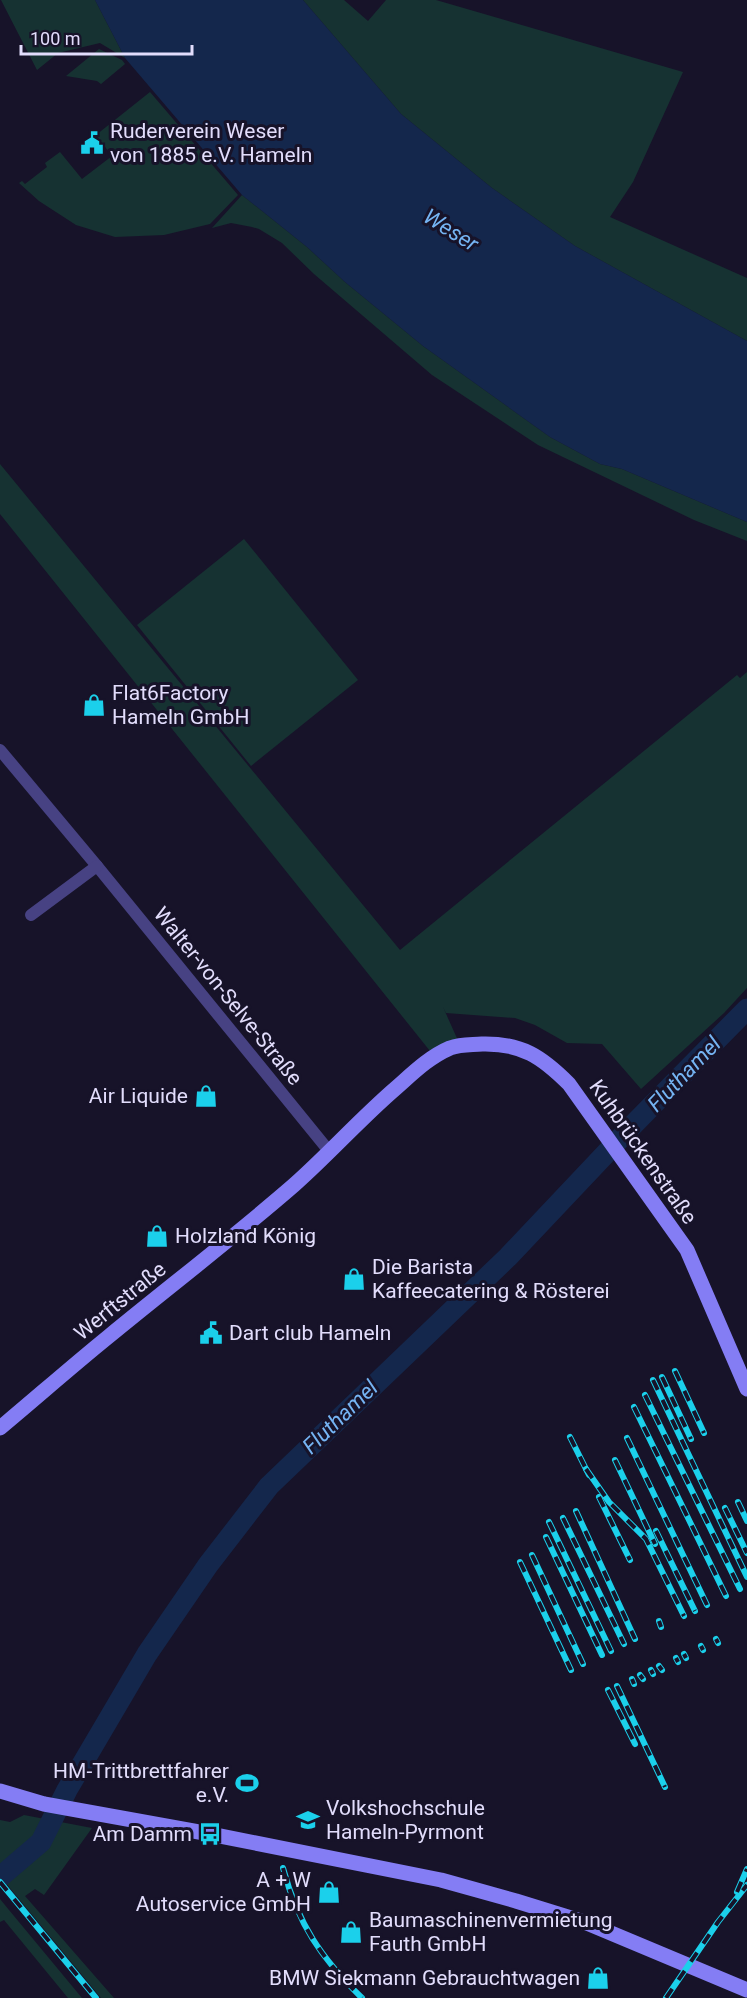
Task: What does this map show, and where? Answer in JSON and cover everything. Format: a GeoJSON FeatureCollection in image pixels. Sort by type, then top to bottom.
{"type":"FeatureCollection","features":[{"type":"Feature","properties":{"kind":"street","name":"Walter-von-Selve-Straße"},"geometry":{"type":"LineString","coordinates":[[4,755],[329,1151]]}},
{"type":"Feature","properties":{"kind":"street"},"geometry":{"type":"LineString","coordinates":[[31,915],[97,866]]}},
{"type":"Feature","properties":{"kind":"street","name":"Kuhbrückenstraße"},"geometry":{"type":"LineString","coordinates":[[426,1061],[462,1045],[489,1044],[517,1048],[550,1065],[569,1084],[687,1250],[747,1389]]}},
{"type":"Feature","properties":{"kind":"street","name":"Werftstraße"},"geometry":{"type":"LineString","coordinates":[[0,1428],[107,1338],[220,1248],[296,1182],[426,1061]]}},
{"type":"Feature","properties":{"kind":"street"},"geometry":{"type":"LineString","coordinates":[[0,1791],[44,1804],[441,1880],[587,1923],[747,1990]]}},
{"type":"Feature","properties":{"kind":"green space"},"geometry":{"type":"Polygon","coordinates":[[[1,0],[95,0],[125,58],[100,43],[58,53],[37,70],[1,0]]]}},
{"type":"Feature","properties":{"kind":"green space"},"geometry":{"type":"Polygon","coordinates":[[[303,0],[344,0],[368,21],[386,0],[436,0],[683,72],[633,182],[610,217],[747,278],[747,341],[575,246],[492,188],[401,114],[303,0]]]}},
{"type":"Feature","properties":{"kind":"green space"},"geometry":{"type":"Polygon","coordinates":[[[99,49],[122,60],[125,64],[101,84],[97,81],[66,76],[99,49]]]}},
{"type":"Feature","properties":{"kind":"green space"},"geometry":{"type":"Polygon","coordinates":[[[150,92],[238,195],[210,224],[164,235],[115,237],[76,225],[39,201],[19,183],[22,181],[25,184],[47,167],[45,163],[60,152],[82,179],[112,156],[96,135],[150,92]]]}},
{"type":"Feature","properties":{"kind":"green space"},"geometry":{"type":"Polygon","coordinates":[[[242,195],[423,346],[550,437],[600,464],[622,469],[747,522],[747,541],[694,520],[538,445],[432,375],[314,274],[282,243],[259,229],[231,223],[212,228],[242,195]]]}},
{"type":"Feature","properties":{"kind":"green space"},"geometry":{"type":"Polygon","coordinates":[[[0,464],[400,950],[737,675],[740,678],[747,672],[747,988],[724,1013],[641,1089],[602,1044],[567,1043],[535,1025],[515,1018],[446,1013],[443,1007],[460,1045],[434,1056],[0,514],[0,464]]]}},
{"type":"Feature","properties":{"kind":"green space"},"geometry":{"type":"Polygon","coordinates":[[[244,539],[358,680],[251,766],[137,625],[244,539]]]}},
{"type":"Feature","properties":{"kind":"green space"},"geometry":{"type":"Polygon","coordinates":[[[24,1815],[92,1828],[44,1895],[35,1889],[25,1896],[114,1998],[101,1998],[0,1876],[0,1820],[10,1822],[24,1815]]]}},
{"type":"Feature","properties":{"kind":"green space"},"geometry":{"type":"Polygon","coordinates":[[[0,1899],[82,1998],[68,1998],[4,1920],[0,1922],[0,1899]]]}},
{"type":"Feature","properties":{"kind":"water","name":"Weser"},"geometry":{"type":"Polygon","coordinates":[[[95,0],[303,0],[401,114],[492,188],[575,246],[747,341],[747,522],[622,469],[600,464],[550,437],[423,346],[242,195],[125,58],[95,0]]]}},
{"type":"Feature","properties":{"kind":"waterway","name":"Fluthamel"},"geometry":{"type":"LineString","coordinates":[[0,1877],[41,1842],[67,1790],[147,1654],[208,1565],[269,1486],[508,1257],[747,1009]]}},
{"type":"Feature","properties":{"kind":"railway"},"geometry":{"type":"LineString","coordinates":[[675,1371],[704,1433]]}},
{"type":"Feature","properties":{"kind":"railway"},"geometry":{"type":"LineString","coordinates":[[662,1377],[691,1439]]}},
{"type":"Feature","properties":{"kind":"railway"},"geometry":{"type":"LineString","coordinates":[[653,1380],[747,1577]]}},
{"type":"Feature","properties":{"kind":"railway"},"geometry":{"type":"LineString","coordinates":[[645,1395],[740,1589]]}},
{"type":"Feature","properties":{"kind":"railway"},"geometry":{"type":"LineString","coordinates":[[634,1407],[726,1596]]}},
{"type":"Feature","properties":{"kind":"railway"},"geometry":{"type":"LineString","coordinates":[[570,1437],[589,1475]]}},
{"type":"Feature","properties":{"kind":"railway"},"geometry":{"type":"LineString","coordinates":[[627,1438],[707,1605]]}},
{"type":"Feature","properties":{"kind":"railway"},"geometry":{"type":"LineString","coordinates":[[615,1460],[655,1544]]}},
{"type":"Feature","properties":{"kind":"railway"},"geometry":{"type":"LineString","coordinates":[[586,1469],[609,1502],[646,1539],[684,1616]]}},
{"type":"Feature","properties":{"kind":"railway"},"geometry":{"type":"LineString","coordinates":[[599,1497],[630,1560]]}},
{"type":"Feature","properties":{"kind":"railway"},"geometry":{"type":"LineString","coordinates":[[738,1502],[747,1521]]}},
{"type":"Feature","properties":{"kind":"railway"},"geometry":{"type":"LineString","coordinates":[[725,1508],[747,1553]]}},
{"type":"Feature","properties":{"kind":"railway"},"geometry":{"type":"LineString","coordinates":[[576,1511],[635,1639]]}},
{"type":"Feature","properties":{"kind":"railway"},"geometry":{"type":"LineString","coordinates":[[563,1518],[624,1644]]}},
{"type":"Feature","properties":{"kind":"railway"},"geometry":{"type":"LineString","coordinates":[[549,1522],[611,1651]]}},
{"type":"Feature","properties":{"kind":"railway"},"geometry":{"type":"LineString","coordinates":[[656,1531],[695,1611]]}},
{"type":"Feature","properties":{"kind":"railway"},"geometry":{"type":"LineString","coordinates":[[546,1537],[602,1655]]}},
{"type":"Feature","properties":{"kind":"railway"},"geometry":{"type":"LineString","coordinates":[[532,1555],[583,1664]]}},
{"type":"Feature","properties":{"kind":"railway"},"geometry":{"type":"LineString","coordinates":[[520,1562],[571,1670]]}},
{"type":"Feature","properties":{"kind":"railway"},"geometry":{"type":"LineString","coordinates":[[659,1621],[661,1627]]}},
{"type":"Feature","properties":{"kind":"railway"},"geometry":{"type":"LineString","coordinates":[[716,1639],[718,1643]]}},
{"type":"Feature","properties":{"kind":"railway"},"geometry":{"type":"LineString","coordinates":[[701,1646],[703,1650]]}},
{"type":"Feature","properties":{"kind":"railway"},"geometry":{"type":"LineString","coordinates":[[684,1654],[686,1658]]}},
{"type":"Feature","properties":{"kind":"railway"},"geometry":{"type":"LineString","coordinates":[[676,1658],[678,1662]]}},
{"type":"Feature","properties":{"kind":"railway"},"geometry":{"type":"LineString","coordinates":[[659,1666],[662,1670]]}},
{"type":"Feature","properties":{"kind":"railway"},"geometry":{"type":"LineString","coordinates":[[651,1670],[653,1674]]}},
{"type":"Feature","properties":{"kind":"railway"},"geometry":{"type":"LineString","coordinates":[[640,1675],[643,1679]]}},
{"type":"Feature","properties":{"kind":"railway"},"geometry":{"type":"LineString","coordinates":[[632,1679],[634,1684]]}},
{"type":"Feature","properties":{"kind":"railway"},"geometry":{"type":"LineString","coordinates":[[617,1686],[665,1787]]}},
{"type":"Feature","properties":{"kind":"railway"},"geometry":{"type":"LineString","coordinates":[[608,1690],[635,1744]]}},
{"type":"Feature","properties":{"kind":"railway"},"geometry":{"type":"LineString","coordinates":[[283,1868],[296,1906],[313,1939],[334,1969],[362,1998]]}},
{"type":"Feature","properties":{"kind":"railway"},"geometry":{"type":"LineString","coordinates":[[737,1892],[747,1869]]}},
{"type":"Feature","properties":{"kind":"railway"},"geometry":{"type":"LineString","coordinates":[[0,1882],[96,1998]]}},
{"type":"Feature","properties":{"kind":"railway"},"geometry":{"type":"LineString","coordinates":[[666,1998],[718,1922],[747,1885]]}},
{"type":"Feature","properties":{"kind":"place","name":"Ruderverein Weser von 1885 e.V. Hameln"},"geometry":{"type":"Point","coordinates":[92,143]}},
{"type":"Feature","properties":{"kind":"place","name":"Flat6Factory Hameln GmbH"},"geometry":{"type":"Point","coordinates":[94,705]}},
{"type":"Feature","properties":{"kind":"place","name":"Air Liquide"},"geometry":{"type":"Point","coordinates":[206,1096]}},
{"type":"Feature","properties":{"kind":"place","name":"Holzland König"},"geometry":{"type":"Point","coordinates":[157,1236]}},
{"type":"Feature","properties":{"kind":"place","name":"Die Barista Kaffeecatering & Rösterei"},"geometry":{"type":"Point","coordinates":[354,1279]}},
{"type":"Feature","properties":{"kind":"place","name":"Dart club Hameln"},"geometry":{"type":"Point","coordinates":[211,1333]}},
{"type":"Feature","properties":{"kind":"place","name":"HM-Trittbrettfahrer e.V."},"geometry":{"type":"Point","coordinates":[247,1783]}},
{"type":"Feature","properties":{"kind":"place","name":"Volkshochschule Hameln-Pyrmont"},"geometry":{"type":"Point","coordinates":[308,1820]}},
{"type":"Feature","properties":{"kind":"place","name":"Am Damm"},"geometry":{"type":"Point","coordinates":[210,1834]}},
{"type":"Feature","properties":{"kind":"place","name":"A + W Autoservice GmbH"},"geometry":{"type":"Point","coordinates":[329,1892]}},
{"type":"Feature","properties":{"kind":"place","name":"Baumaschinenvermietung Fauth GmbH"},"geometry":{"type":"Point","coordinates":[351,1932]}},
{"type":"Feature","properties":{"kind":"place","name":"BMW Siekmann Gebrauchtwagen"},"geometry":{"type":"Point","coordinates":[598,1978]}}]}
